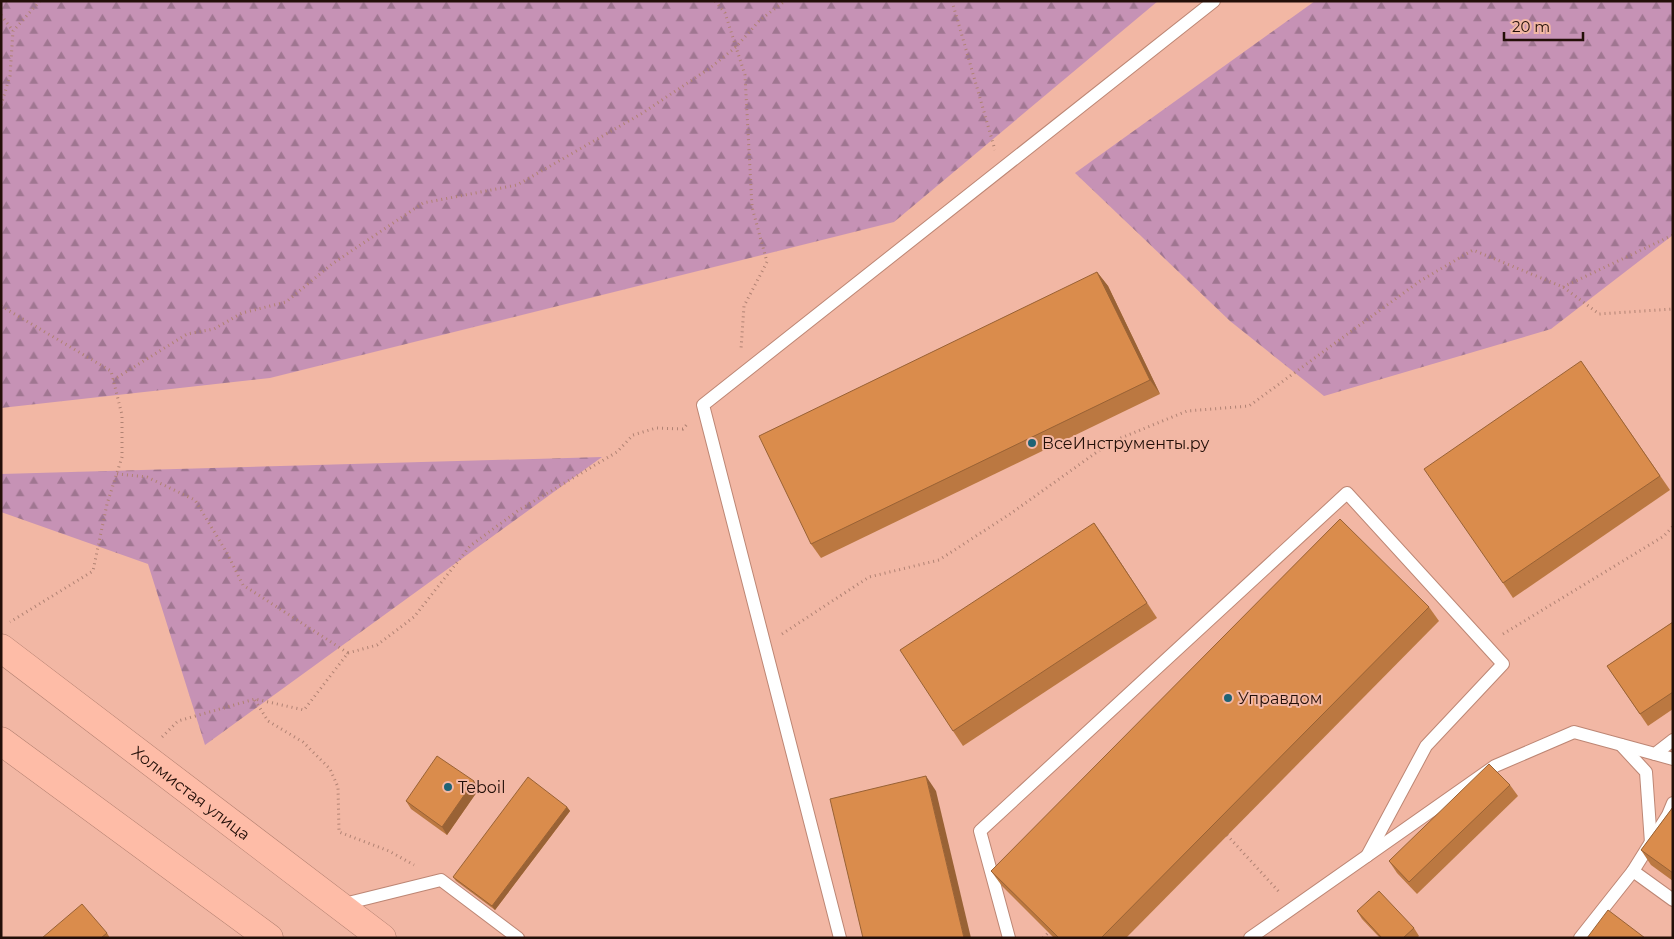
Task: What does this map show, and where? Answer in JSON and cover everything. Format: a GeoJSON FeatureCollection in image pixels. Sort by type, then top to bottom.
{"type":"FeatureCollection","features":[{"type":"Feature","properties":{"kind":"highway","name":"Холмистая улица"},"geometry":{"type":"LineString","coordinates":[[1,648],[382,938]]}},
{"type":"Feature","properties":{"kind":"highway"},"geometry":{"type":"LineString","coordinates":[[1,741],[269,938]]}},
{"type":"Feature","properties":{"kind":"lane"},"geometry":{"type":"LineString","coordinates":[[840,938],[703,405],[1214,1]]}},
{"type":"Feature","properties":{"kind":"lane"},"geometry":{"type":"LineString","coordinates":[[1010,938],[980,831],[1347,493],[1503,664],[1426,746],[1367,856]]}},
{"type":"Feature","properties":{"kind":"lane"},"geometry":{"type":"LineString","coordinates":[[1250,938],[1495,766],[1574,732],[1673,759]]}},
{"type":"Feature","properties":{"kind":"lane"},"geometry":{"type":"LineString","coordinates":[[1655,754],[1673,740]]}},
{"type":"Feature","properties":{"kind":"lane"},"geometry":{"type":"LineString","coordinates":[[1621,745],[1646,772],[1651,843]]}},
{"type":"Feature","properties":{"kind":"lane"},"geometry":{"type":"LineString","coordinates":[[1580,938],[1633,871],[1673,804]]}},
{"type":"Feature","properties":{"kind":"lane"},"geometry":{"type":"LineString","coordinates":[[1633,871],[1673,900]]}},
{"type":"Feature","properties":{"kind":"lane"},"geometry":{"type":"LineString","coordinates":[[339,905],[442,880],[518,938]]}},
{"type":"Feature","properties":{"kind":"path"},"geometry":{"type":"LineString","coordinates":[[1,106],[10,76],[13,31],[40,1]]}},
{"type":"Feature","properties":{"kind":"path"},"geometry":{"type":"LineString","coordinates":[[715,1],[725,13],[745,75],[752,207],[766,262],[744,306],[743,337],[736,380]]}},
{"type":"Feature","properties":{"kind":"path"},"geometry":{"type":"LineString","coordinates":[[113,380],[187,334],[214,329],[242,313],[286,302],[332,264],[423,202],[517,186],[641,114],[710,68],[736,47],[760,20],[785,1]]}},
{"type":"Feature","properties":{"kind":"path"},"geometry":{"type":"LineString","coordinates":[[952,1],[1001,170]]}},
{"type":"Feature","properties":{"kind":"path"},"geometry":{"type":"LineString","coordinates":[[1,15],[13,31]]}},
{"type":"Feature","properties":{"kind":"path"},"geometry":{"type":"LineString","coordinates":[[1564,287],[1673,235]]}},
{"type":"Feature","properties":{"kind":"path"},"geometry":{"type":"LineString","coordinates":[[765,646],[869,577],[939,560],[1010,514],[1111,442],[1188,411],[1249,406],[1420,281],[1473,250],[1564,287],[1600,314],[1673,309]]}},
{"type":"Feature","properties":{"kind":"path"},"geometry":{"type":"LineString","coordinates":[[1,306],[110,371],[122,415],[122,457],[107,504],[93,571],[10,622]]}},
{"type":"Feature","properties":{"kind":"path"},"geometry":{"type":"LineString","coordinates":[[143,756],[178,721],[255,699],[304,710],[348,653],[377,645],[414,617],[470,546],[519,510],[617,452],[633,435],[656,428],[683,429],[703,405]]}},
{"type":"Feature","properties":{"kind":"path"},"geometry":{"type":"LineString","coordinates":[[117,474],[147,477],[195,500],[243,585],[348,653]]}},
{"type":"Feature","properties":{"kind":"path"},"geometry":{"type":"LineString","coordinates":[[1485,645],[1664,536],[1673,526]]}},
{"type":"Feature","properties":{"kind":"path"},"geometry":{"type":"LineString","coordinates":[[255,699],[268,721],[303,742],[330,769],[338,787],[339,832],[388,851],[442,880]]}},
{"type":"Feature","properties":{"kind":"path"},"geometry":{"type":"LineString","coordinates":[[1227,835],[1293,907]]}},
{"type":"Feature","properties":{"kind":"path"},"geometry":{"type":"LineString","coordinates":[[1043,938],[1048,932]]}},
{"type":"Feature","properties":{"kind":"green space"},"geometry":{"type":"Polygon","coordinates":[[[1,1],[1158,1],[894,222],[270,378],[1,408],[1,1]]]}},
{"type":"Feature","properties":{"kind":"green space"},"geometry":{"type":"Polygon","coordinates":[[[1315,1],[1673,1],[1673,235],[1551,329],[1324,396],[1230,321],[1075,173],[1315,1]]]}},
{"type":"Feature","properties":{"kind":"green space"},"geometry":{"type":"Polygon","coordinates":[[[602,457],[205,745],[148,564],[1,512],[1,474],[602,457]]]}},
{"type":"Feature","properties":{"kind":"building"},"geometry":{"type":"Polygon","coordinates":[[[1097,272],[1150,380],[811,544],[759,436],[1097,272]]]}},
{"type":"Feature","properties":{"kind":"building"},"geometry":{"type":"Polygon","coordinates":[[[1581,361],[1660,476],[1503,583],[1424,469],[1581,361]]]}},
{"type":"Feature","properties":{"kind":"building"},"geometry":{"type":"Polygon","coordinates":[[[1340,519],[1429,607],[1101,938],[1059,938],[991,871],[1340,519]]]}},
{"type":"Feature","properties":{"kind":"building"},"geometry":{"type":"Polygon","coordinates":[[[1094,523],[1147,603],[953,731],[900,650],[1094,523]]]}},
{"type":"Feature","properties":{"kind":"building"},"geometry":{"type":"Polygon","coordinates":[[[1673,622],[1673,692],[1640,714],[1607,666],[1673,622]]]}},
{"type":"Feature","properties":{"kind":"building"},"geometry":{"type":"Polygon","coordinates":[[[437,756],[474,781],[442,827],[406,801],[437,756]]]}},
{"type":"Feature","properties":{"kind":"building"},"geometry":{"type":"Polygon","coordinates":[[[1489,764],[1510,785],[1409,882],[1389,861],[1489,764]]]}},
{"type":"Feature","properties":{"kind":"building"},"geometry":{"type":"Polygon","coordinates":[[[926,776],[964,938],[863,938],[830,799],[926,776]]]}},
{"type":"Feature","properties":{"kind":"building"},"geometry":{"type":"Polygon","coordinates":[[[528,777],[567,807],[492,906],[453,877],[528,777]]]}},
{"type":"Feature","properties":{"kind":"building"},"geometry":{"type":"Polygon","coordinates":[[[1673,807],[1673,873],[1641,850],[1673,807]]]}},
{"type":"Feature","properties":{"kind":"building"},"geometry":{"type":"Polygon","coordinates":[[[1379,891],[1414,928],[1403,938],[1382,938],[1357,911],[1379,891]]]}},
{"type":"Feature","properties":{"kind":"building"},"geometry":{"type":"Polygon","coordinates":[[[82,904],[107,933],[101,938],[42,938],[82,904]]]}},
{"type":"Feature","properties":{"kind":"building"},"geometry":{"type":"Polygon","coordinates":[[[1608,910],[1645,938],[1587,938],[1608,910]]]}},
{"type":"Feature","properties":{"kind":"place","name":"ВсеИнструменты.ру"},"geometry":{"type":"Point","coordinates":[1032,443]}},
{"type":"Feature","properties":{"kind":"place","name":"Управдом"},"geometry":{"type":"Point","coordinates":[1228,698]}},
{"type":"Feature","properties":{"kind":"place","name":"Teboil"},"geometry":{"type":"Point","coordinates":[448,787]}}]}
